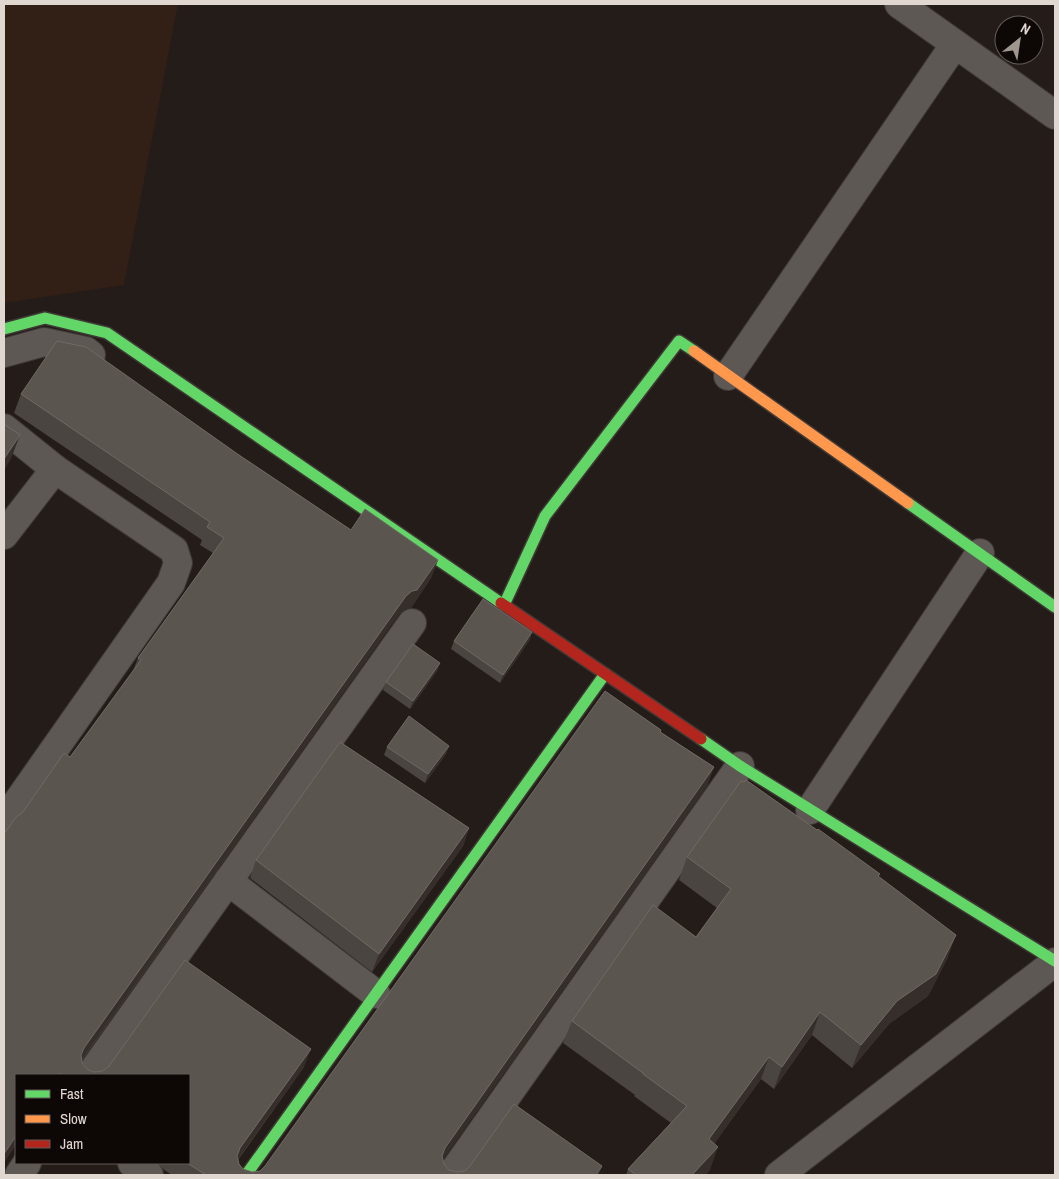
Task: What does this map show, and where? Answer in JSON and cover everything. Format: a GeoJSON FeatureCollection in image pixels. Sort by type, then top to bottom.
{"type":"FeatureCollection","features":[{"type":"Feature","properties":{"kind":"street"},"geometry":{"type":"LineString","coordinates":[[899,4],[1055,115]]}},
{"type":"Feature","properties":{"kind":"street"},"geometry":{"type":"LineString","coordinates":[[728,376],[955,44]]}},
{"type":"Feature","properties":{"kind":"street"},"geometry":{"type":"LineString","coordinates":[[4,329],[45,318],[107,333],[740,766],[1055,962],[780,1175]]}},
{"type":"Feature","properties":{"kind":"street"},"geometry":{"type":"LineString","coordinates":[[504,606],[545,516],[679,341],[1055,606]]}},
{"type":"Feature","properties":{"kind":"street"},"geometry":{"type":"LineString","coordinates":[[4,353],[44,342],[86,352],[111,368]]}},
{"type":"Feature","properties":{"kind":"street"},"geometry":{"type":"LineString","coordinates":[[4,428],[55,468],[174,550],[178,563],[171,583],[4,821]]}},
{"type":"Feature","properties":{"kind":"street"},"geometry":{"type":"LineString","coordinates":[[4,535],[55,468]]}},
{"type":"Feature","properties":{"kind":"street"},"geometry":{"type":"LineString","coordinates":[[810,810],[980,554]]}},
{"type":"Feature","properties":{"kind":"street"},"geometry":{"type":"LineString","coordinates":[[91,1074],[228,881],[338,744],[412,623]]}},
{"type":"Feature","properties":{"kind":"street"},"geometry":{"type":"LineString","coordinates":[[246,1175],[376,994],[477,836],[605,674]]}},
{"type":"Feature","properties":{"kind":"street"},"geometry":{"type":"LineString","coordinates":[[451,1175],[740,766]]}},
{"type":"Feature","properties":{"kind":"street"},"geometry":{"type":"LineString","coordinates":[[228,881],[376,994]]}},
{"type":"Feature","properties":{"kind":"street"},"geometry":{"type":"LineString","coordinates":[[18,1175],[27,1164]]}},
{"type":"Feature","properties":{"kind":"street"},"geometry":{"type":"LineString","coordinates":[[133,1164],[149,1175]]}},
{"type":"Feature","properties":{"kind":"shaded area"},"geometry":{"type":"Polygon","coordinates":[[[4,4],[178,4],[124,285],[4,303],[4,4]]]}},
{"type":"Feature","properties":{"kind":"building"},"geometry":{"type":"Polygon","coordinates":[[[57,341],[86,347],[239,455],[351,530],[365,509],[438,560],[417,590],[412,591],[406,596],[84,1048],[81,1055],[82,1063],[88,1070],[95,1072],[103,1071],[109,1066],[185,960],[311,1049],[240,1148],[237,1156],[239,1164],[243,1169],[252,1172],[260,1171],[605,691],[661,730],[660,732],[714,767],[445,1148],[442,1156],[444,1164],[449,1170],[465,1171],[514,1104],[602,1166],[596,1175],[206,1175],[189,1164],[190,1074],[15,1074],[15,1138],[4,1154],[4,834],[16,817],[23,812],[64,753],[70,757],[141,660],[138,658],[224,538],[207,527],[210,522],[21,394],[57,341]]]}},
{"type":"Feature","properties":{"kind":"building"},"geometry":{"type":"Polygon","coordinates":[[[4,424],[20,435],[4,459],[4,424]]]}},
{"type":"Feature","properties":{"kind":"building"},"geometry":{"type":"Polygon","coordinates":[[[483,599],[532,632],[503,675],[454,641],[483,599]]]}},
{"type":"Feature","properties":{"kind":"building"},"geometry":{"type":"Polygon","coordinates":[[[413,644],[440,663],[413,701],[386,682],[413,644]]]}},
{"type":"Feature","properties":{"kind":"building"},"geometry":{"type":"Polygon","coordinates":[[[409,716],[449,746],[428,774],[387,747],[409,716]]]}},
{"type":"Feature","properties":{"kind":"building"},"geometry":{"type":"Polygon","coordinates":[[[340,742],[469,828],[379,954],[256,860],[340,742]]]}},
{"type":"Feature","properties":{"kind":"building"},"geometry":{"type":"Polygon","coordinates":[[[746,780],[880,874],[878,876],[956,935],[936,974],[897,1001],[861,1045],[820,1012],[782,1067],[769,1057],[709,1139],[718,1147],[692,1175],[636,1175],[628,1169],[687,1106],[572,1021],[653,905],[696,937],[731,889],[687,857],[741,781],[744,782],[746,780]]]}},
{"type":"Feature","properties":{"kind":"traffic: fast"},"geometry":{"type":"LineString","coordinates":[[4,329],[45,318],[107,333],[501,603]]}},
{"type":"Feature","properties":{"kind":"traffic: fast"},"geometry":{"type":"LineString","coordinates":[[504,605],[545,516],[679,341],[694,351]]}},
{"type":"Feature","properties":{"kind":"traffic: fast"},"geometry":{"type":"LineString","coordinates":[[908,503],[1055,607]]}},
{"type":"Feature","properties":{"kind":"traffic: fast"},"geometry":{"type":"LineString","coordinates":[[246,1175],[605,674]]}},
{"type":"Feature","properties":{"kind":"traffic: fast"},"geometry":{"type":"LineString","coordinates":[[701,739],[740,766],[1055,961]]}},
{"type":"Feature","properties":{"kind":"traffic: slow"},"geometry":{"type":"LineString","coordinates":[[694,351],[908,503]]}},
{"type":"Feature","properties":{"kind":"traffic: jam"},"geometry":{"type":"LineString","coordinates":[[501,603],[701,739]]}}]}
